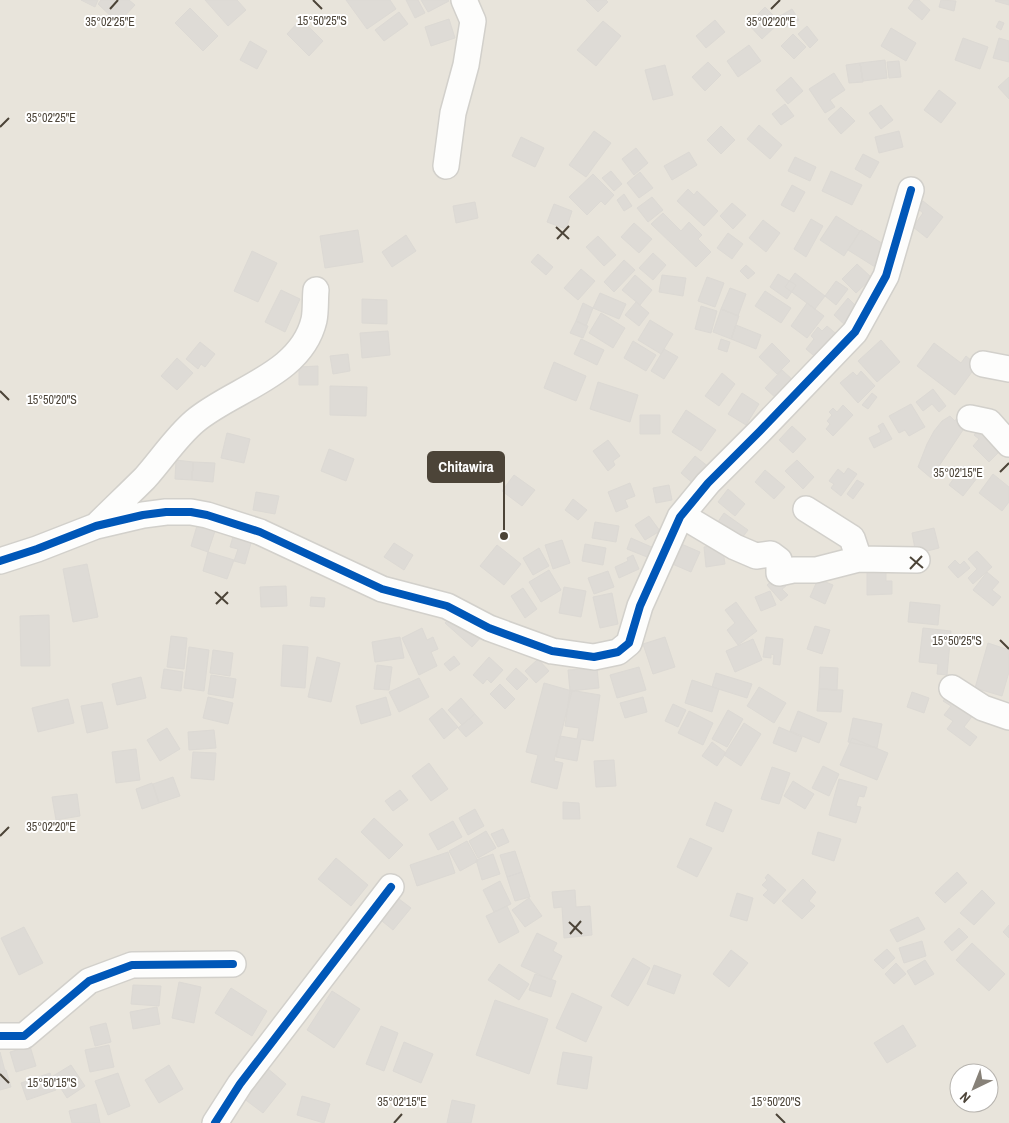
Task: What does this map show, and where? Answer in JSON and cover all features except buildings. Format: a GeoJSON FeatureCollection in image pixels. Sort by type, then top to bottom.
{"type":"FeatureCollection","features":[{"type":"Feature","properties":{"kind":"street"},"geometry":{"type":"LineString","coordinates":[[446,166],[452,113],[466,65],[473,21],[464,0]]}},
{"type":"Feature","properties":{"kind":"street"},"geometry":{"type":"LineString","coordinates":[[0,561],[96,526],[143,515],[166,512],[191,512],[207,515],[260,532],[382,589],[447,606],[489,628],[552,652],[594,657],[618,652],[628,643],[640,606],[680,517],[708,483],[855,332],[886,276],[911,190]]}},
{"type":"Feature","properties":{"kind":"street"},"geometry":{"type":"LineString","coordinates":[[96,526],[146,477],[195,421],[214,407],[270,376],[297,352],[314,320],[316,290]]}},
{"type":"Feature","properties":{"kind":"street"},"geometry":{"type":"LineString","coordinates":[[983,364],[1009,369]]}},
{"type":"Feature","properties":{"kind":"street"},"geometry":{"type":"LineString","coordinates":[[970,418],[990,422],[1009,444]]}},
{"type":"Feature","properties":{"kind":"street"},"geometry":{"type":"LineString","coordinates":[[806,509],[852,538],[859,559]]}},
{"type":"Feature","properties":{"kind":"street"},"geometry":{"type":"LineString","coordinates":[[680,517],[688,519],[735,547],[756,556],[771,554],[779,560],[779,574],[793,570],[816,570],[859,559],[917,560]]}},
{"type":"Feature","properties":{"kind":"street"},"geometry":{"type":"LineString","coordinates":[[952,688],[983,708],[1009,717]]}},
{"type":"Feature","properties":{"kind":"street"},"geometry":{"type":"LineString","coordinates":[[215,1123],[240,1084],[391,887]]}},
{"type":"Feature","properties":{"kind":"street"},"geometry":{"type":"LineString","coordinates":[[0,1036],[24,1036],[89,981],[132,965],[234,964]]}},
{"type":"Feature","properties":{"kind":"shaded area"},"geometry":{"type":"Polygon","coordinates":[[[0,0],[1009,0],[1009,1123],[0,1123],[0,0]]]}},
{"type":"Feature","properties":{"kind":"cycle path"},"geometry":{"type":"LineString","coordinates":[[0,561],[96,526],[143,515],[166,512],[191,512],[207,515],[260,532],[382,589],[447,606],[489,628],[552,651],[594,657],[618,652],[629,643],[640,606],[680,517],[708,483],[855,332],[886,276],[911,190]]}},
{"type":"Feature","properties":{"kind":"cycle path"},"geometry":{"type":"LineString","coordinates":[[215,1123],[240,1084],[391,887]]}},
{"type":"Feature","properties":{"kind":"cycle path"},"geometry":{"type":"LineString","coordinates":[[0,1036],[24,1036],[89,981],[132,965],[233,964]]}},
{"type":"Feature","properties":{"kind":"place","name":"Chitawira"},"geometry":{"type":"Point","coordinates":[504,536]}}]}
